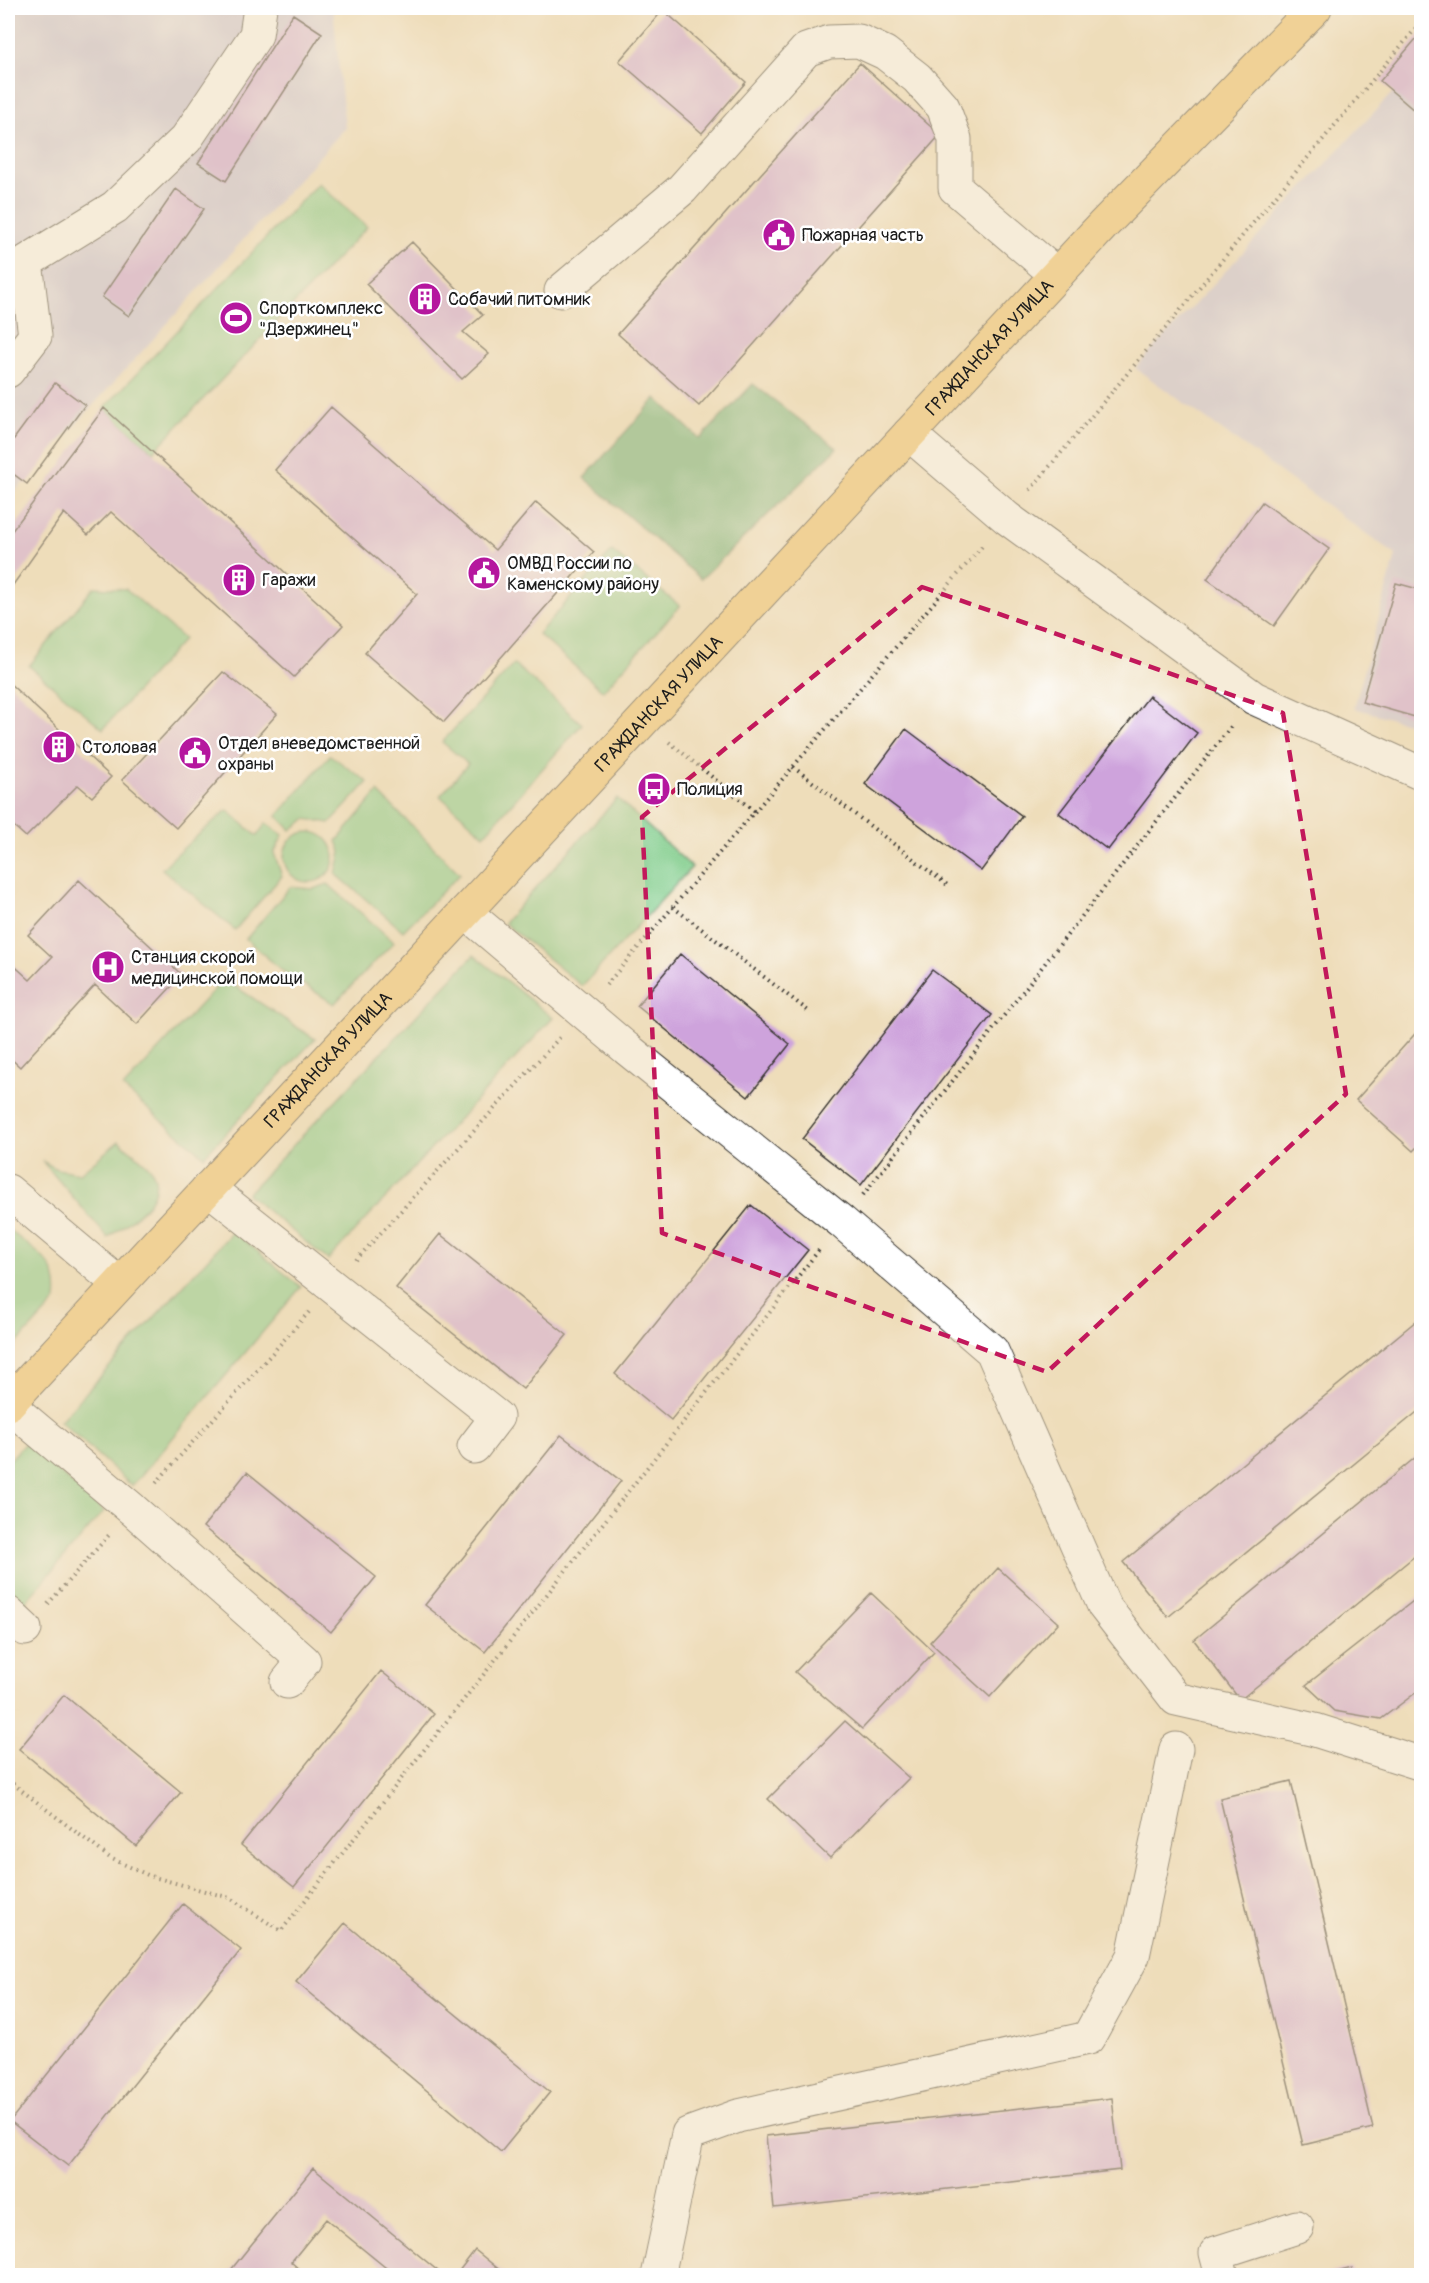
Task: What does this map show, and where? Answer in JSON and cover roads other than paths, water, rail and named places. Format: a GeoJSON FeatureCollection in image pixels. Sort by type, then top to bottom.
{"type":"FeatureCollection","features":[{"type":"Feature","properties":{"kind":"main road","name":"ГРАЖДАНСКАЯ УЛИЦА"},"geometry":{"type":"LineString","coordinates":[[8,1404],[1057,275],[1315,8]]}},
{"type":"Feature","properties":{"kind":"street"},"geometry":{"type":"LineString","coordinates":[[8,371],[35,336],[17,253],[115,207],[186,139],[256,35],[260,8]]}},
{"type":"Feature","properties":{"kind":"street"},"geometry":{"type":"LineString","coordinates":[[561,291],[681,189],[806,50],[829,42],[859,41],[885,53],[916,78],[943,107],[955,139],[956,188],[1057,275]]}},
{"type":"Feature","properties":{"kind":"street"},"geometry":{"type":"LineString","coordinates":[[909,434],[1007,518],[1254,698],[1422,774]]}},
{"type":"Feature","properties":{"kind":"street"},"geometry":{"type":"LineString","coordinates":[[465,912],[842,1222],[992,1351],[1104,1606],[1176,1700],[1315,1730],[1422,1764]]}},
{"type":"Feature","properties":{"kind":"street"},"geometry":{"type":"LineString","coordinates":[[208,1188],[497,1417],[474,1447]]}},
{"type":"Feature","properties":{"kind":"street"},"geometry":{"type":"LineString","coordinates":[[8,1191],[119,1284]]}},
{"type":"Feature","properties":{"kind":"street"},"geometry":{"type":"LineString","coordinates":[[8,1404],[132,1509],[304,1661],[287,1682]]}},
{"type":"Feature","properties":{"kind":"street"},"geometry":{"type":"LineString","coordinates":[[658,2276],[688,2134],[738,2116],[1088,2038],[1133,1956],[1176,1749]]}},
{"type":"Feature","properties":{"kind":"street"},"geometry":{"type":"LineString","coordinates":[[1222,2276],[1216,2253],[1297,2227]]}},
{"type":"Feature","properties":{"kind":"place","name":"Пожарная часть"},"geometry":{"type":"Point","coordinates":[779,235]}},
{"type":"Feature","properties":{"kind":"place","name":"Собачий питомник"},"geometry":{"type":"Point","coordinates":[425,299]}},
{"type":"Feature","properties":{"kind":"place","name":"Спорткомплекс \"Дзержинец\""},"geometry":{"type":"Point","coordinates":[236,318]}},
{"type":"Feature","properties":{"kind":"place","name":"ОМВД России по Каменскому району"},"geometry":{"type":"Point","coordinates":[484,573]}},
{"type":"Feature","properties":{"kind":"place","name":"Гаражи"},"geometry":{"type":"Point","coordinates":[239,580]}},
{"type":"Feature","properties":{"kind":"place","name":"Столовая"},"geometry":{"type":"Point","coordinates":[59,747]}},
{"type":"Feature","properties":{"kind":"place","name":"Отдел вневедомственной охраны"},"geometry":{"type":"Point","coordinates":[195,753]}},
{"type":"Feature","properties":{"kind":"place","name":"Полиция"},"geometry":{"type":"Point","coordinates":[654,789]}},
{"type":"Feature","properties":{"kind":"place","name":"Станция скорой медицинской помощи"},"geometry":{"type":"Point","coordinates":[108,967]}}]}
